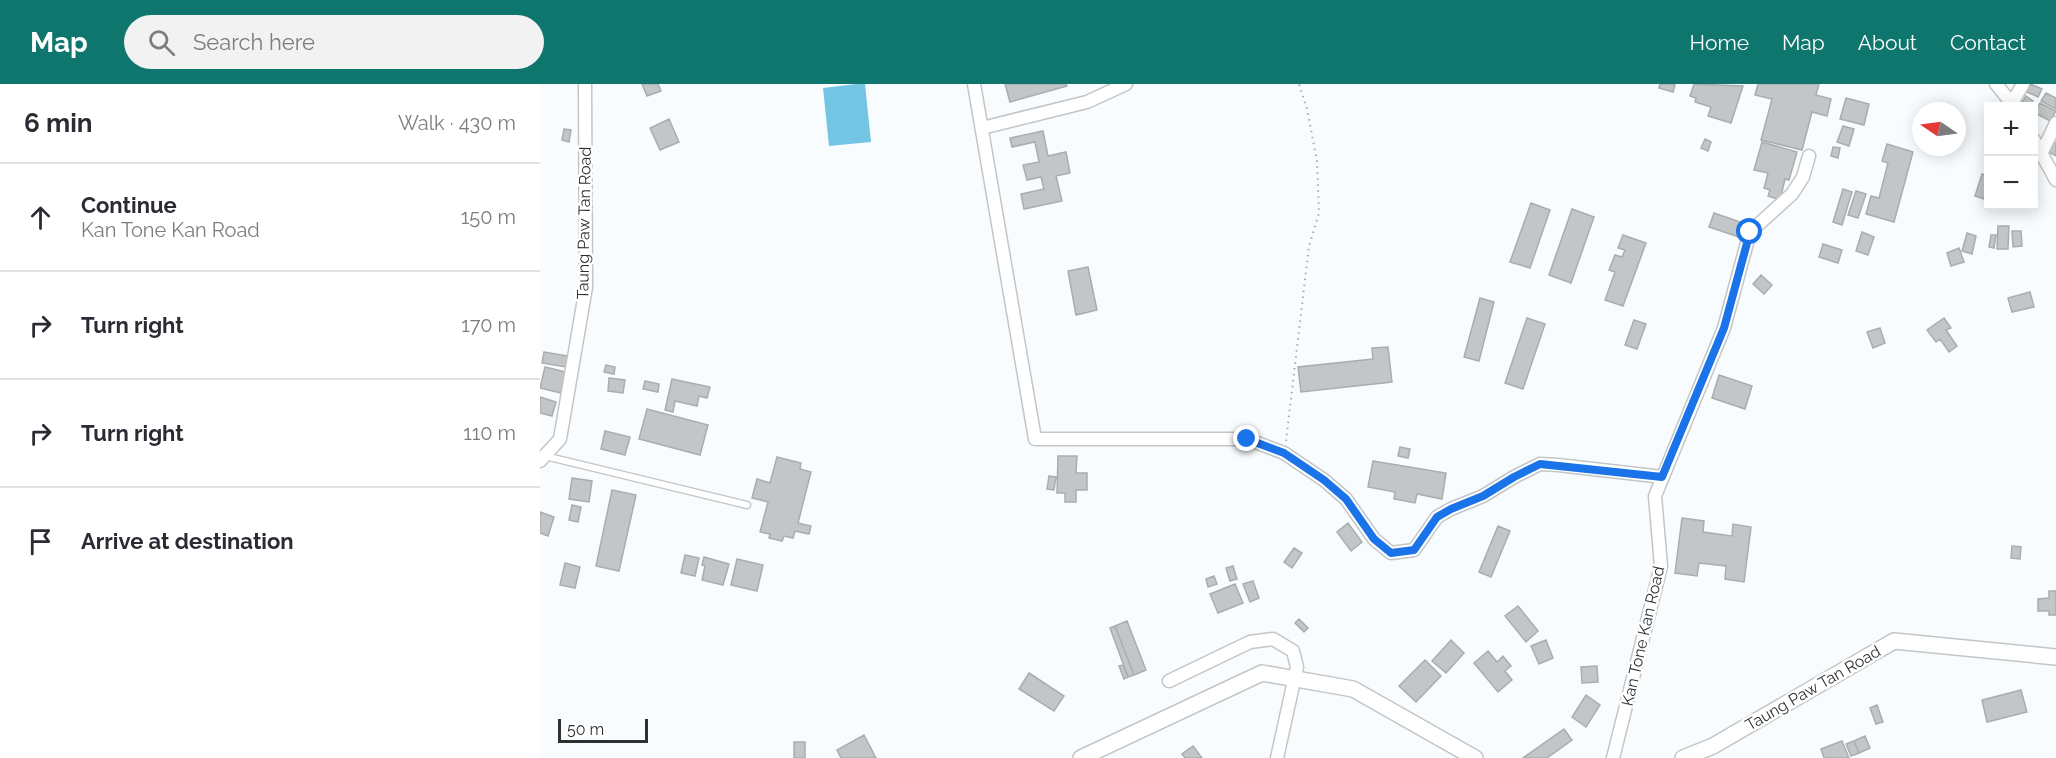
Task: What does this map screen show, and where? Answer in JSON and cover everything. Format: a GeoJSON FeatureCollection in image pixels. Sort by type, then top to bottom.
{"type":"FeatureCollection","features":[{"type":"Feature","properties":{"kind":"street","name":"Taung Paw Tan Road"},"geometry":{"type":"LineString","coordinates":[[542,458],[560,439],[586,287],[585,84]]}},
{"type":"Feature","properties":{"kind":"street"},"geometry":{"type":"LineString","coordinates":[[974,84],[1035,439],[1247,439],[1284,453],[1324,480],[1346,499],[1374,539],[1391,553],[1414,550],[1437,517],[1483,496],[1540,464],[1662,477]]}},
{"type":"Feature","properties":{"kind":"street"},"geometry":{"type":"LineString","coordinates":[[982,128],[1087,102],[1126,84]]}},
{"type":"Feature","properties":{"kind":"street"},"geometry":{"type":"LineString","coordinates":[[1996,84],[2011,102]]}},
{"type":"Feature","properties":{"kind":"street"},"geometry":{"type":"LineString","coordinates":[[2014,102],[2023,84]]}},
{"type":"Feature","properties":{"kind":"street"},"geometry":{"type":"LineString","coordinates":[[2041,154],[2056,123]]}},
{"type":"Feature","properties":{"kind":"street"},"geometry":{"type":"LineString","coordinates":[[2038,148],[2056,180]]}},
{"type":"Feature","properties":{"kind":"street","name":"Kan Tone Kan Road"},"geometry":{"type":"LineString","coordinates":[[1613,758],[1661,566],[1655,496],[1724,328],[1750,232],[1792,194],[1803,177],[1809,156]]}},
{"type":"Feature","properties":{"kind":"street"},"geometry":{"type":"LineString","coordinates":[[1169,681],[1250,642],[1273,639],[1293,651],[1297,667],[1296,679],[1277,758]]}},
{"type":"Feature","properties":{"kind":"street","name":"Taung Paw Tan Road"},"geometry":{"type":"LineString","coordinates":[[1683,758],[1713,746],[1894,641],[2056,657]]}},
{"type":"Feature","properties":{"kind":"street"},"geometry":{"type":"LineString","coordinates":[[1081,758],[1262,673],[1353,689],[1474,758]]}},
{"type":"Feature","properties":{"kind":"lane"},"geometry":{"type":"LineString","coordinates":[[542,458],[747,505]]}},
{"type":"Feature","properties":{"kind":"path"},"geometry":{"type":"LineString","coordinates":[[1284,453],[1309,246],[1319,213],[1317,161],[1307,109],[1299,84]]}},
{"type":"Feature","properties":{"kind":"water"},"geometry":{"type":"Polygon","coordinates":[[[865,84],[871,142],[829,146],[823,88],[865,84]]]}},
{"type":"Feature","properties":{"kind":"building"},"geometry":{"type":"Polygon","coordinates":[[[642,84],[658,84],[661,91],[647,96],[642,84]]]}},
{"type":"Feature","properties":{"kind":"building"},"geometry":{"type":"Polygon","coordinates":[[[1005,84],[1066,84],[1067,86],[1010,102],[1005,84]]]}},
{"type":"Feature","properties":{"kind":"building"},"geometry":{"type":"Polygon","coordinates":[[[1660,84],[1675,85],[1673,92],[1659,88],[1660,84]]]}},
{"type":"Feature","properties":{"kind":"building"},"geometry":{"type":"Polygon","coordinates":[[[1694,84],[1743,86],[1731,123],[1708,116],[1711,107],[1695,102],[1696,98],[1690,96],[1694,84]]]}},
{"type":"Feature","properties":{"kind":"building"},"geometry":{"type":"Polygon","coordinates":[[[1758,84],[1819,84],[1816,95],[1831,99],[1827,116],[1812,112],[1802,150],[1761,140],[1772,99],[1755,95],[1758,84]]]}},
{"type":"Feature","properties":{"kind":"building"},"geometry":{"type":"Polygon","coordinates":[[[2030,84],[2042,89],[2038,97],[2027,92],[2030,84]]]}},
{"type":"Feature","properties":{"kind":"building"},"geometry":{"type":"Polygon","coordinates":[[[2046,93],[2056,98],[2056,109],[2041,101],[2046,93]]]}},
{"type":"Feature","properties":{"kind":"building"},"geometry":{"type":"Polygon","coordinates":[[[2026,96],[2033,101],[2032,102],[2022,102],[2026,96]]]}},
{"type":"Feature","properties":{"kind":"building"},"geometry":{"type":"Polygon","coordinates":[[[1846,98],[1869,104],[1864,125],[1840,119],[1846,98]]]}},
{"type":"Feature","properties":{"kind":"building"},"geometry":{"type":"Polygon","coordinates":[[[2040,103],[2056,111],[2050,121],[2038,115],[2040,103]]]}},
{"type":"Feature","properties":{"kind":"building"},"geometry":{"type":"Polygon","coordinates":[[[669,119],[679,142],[660,150],[650,128],[669,119]]]}},
{"type":"Feature","properties":{"kind":"building"},"geometry":{"type":"Polygon","coordinates":[[[1843,126],[1854,129],[1849,146],[1837,142],[1843,126]]]}},
{"type":"Feature","properties":{"kind":"building"},"geometry":{"type":"Polygon","coordinates":[[[564,129],[571,130],[569,142],[562,140],[564,129]]]}},
{"type":"Feature","properties":{"kind":"building"},"geometry":{"type":"Polygon","coordinates":[[[1043,131],[1048,156],[1066,152],[1070,173],[1056,176],[1062,201],[1024,209],[1021,194],[1044,189],[1041,177],[1027,180],[1023,165],[1039,162],[1035,142],[1012,147],[1010,138],[1043,131]]]}},
{"type":"Feature","properties":{"kind":"building"},"geometry":{"type":"Polygon","coordinates":[[[1705,139],[1711,142],[1708,151],[1701,148],[1705,139]]]}},
{"type":"Feature","properties":{"kind":"building"},"geometry":{"type":"Polygon","coordinates":[[[2052,141],[2056,143],[2056,156],[2047,151],[2052,141]]]}},
{"type":"Feature","properties":{"kind":"building"},"geometry":{"type":"Polygon","coordinates":[[[1762,142],[1797,152],[1789,180],[1785,179],[1780,200],[1768,196],[1770,190],[1764,188],[1768,173],[1754,170],[1762,142]]]}},
{"type":"Feature","properties":{"kind":"building"},"geometry":{"type":"Polygon","coordinates":[[[1887,144],[1912,152],[1894,222],[1866,214],[1871,196],[1879,198],[1888,163],[1882,161],[1887,144]]]}},
{"type":"Feature","properties":{"kind":"building"},"geometry":{"type":"Polygon","coordinates":[[[1833,147],[1840,148],[1838,158],[1831,156],[1833,147]]]}},
{"type":"Feature","properties":{"kind":"building"},"geometry":{"type":"Polygon","coordinates":[[[1982,174],[1984,175],[1984,199],[1975,196],[1982,174]]]}},
{"type":"Feature","properties":{"kind":"building"},"geometry":{"type":"Polygon","coordinates":[[[1843,189],[1852,192],[1842,225],[1833,222],[1843,189]]]}},
{"type":"Feature","properties":{"kind":"building"},"geometry":{"type":"Polygon","coordinates":[[[1856,191],[1866,194],[1858,218],[1848,215],[1856,191]]]}},
{"type":"Feature","properties":{"kind":"building"},"geometry":{"type":"Polygon","coordinates":[[[1531,203],[1550,210],[1530,268],[1510,262],[1531,203]]]}},
{"type":"Feature","properties":{"kind":"building"},"geometry":{"type":"Polygon","coordinates":[[[1572,209],[1594,217],[1571,283],[1549,275],[1572,209]]]}},
{"type":"Feature","properties":{"kind":"building"},"geometry":{"type":"Polygon","coordinates":[[[1714,213],[1743,223],[1739,237],[1709,227],[1714,213]]]}},
{"type":"Feature","properties":{"kind":"building"},"geometry":{"type":"Polygon","coordinates":[[[1998,226],[2009,226],[2008,249],[1997,249],[1998,226]]]}},
{"type":"Feature","properties":{"kind":"building"},"geometry":{"type":"Polygon","coordinates":[[[2012,231],[2021,231],[2022,246],[2013,247],[2012,231]]]}},
{"type":"Feature","properties":{"kind":"building"},"geometry":{"type":"Polygon","coordinates":[[[1862,232],[1874,237],[1868,255],[1856,251],[1862,232]]]}},
{"type":"Feature","properties":{"kind":"building"},"geometry":{"type":"Polygon","coordinates":[[[1967,233],[1976,236],[1972,254],[1962,251],[1967,233]]]}},
{"type":"Feature","properties":{"kind":"building"},"geometry":{"type":"Polygon","coordinates":[[[1623,235],[1646,243],[1623,306],[1605,300],[1615,272],[1609,270],[1615,255],[1622,257],[1625,250],[1618,248],[1623,235]]]}},
{"type":"Feature","properties":{"kind":"building"},"geometry":{"type":"Polygon","coordinates":[[[1991,235],[1996,235],[1994,248],[1989,247],[1991,235]]]}},
{"type":"Feature","properties":{"kind":"building"},"geometry":{"type":"Polygon","coordinates":[[[1823,244],[1842,250],[1838,263],[1819,257],[1823,244]]]}},
{"type":"Feature","properties":{"kind":"building"},"geometry":{"type":"Polygon","coordinates":[[[1959,248],[1964,262],[1951,266],[1947,253],[1959,248]]]}},
{"type":"Feature","properties":{"kind":"building"},"geometry":{"type":"Polygon","coordinates":[[[1088,267],[1097,310],[1076,315],[1068,271],[1088,267]]]}},
{"type":"Feature","properties":{"kind":"building"},"geometry":{"type":"Polygon","coordinates":[[[1761,275],[1772,285],[1764,294],[1753,284],[1761,275]]]}},
{"type":"Feature","properties":{"kind":"building"},"geometry":{"type":"Polygon","coordinates":[[[2030,292],[2034,307],[2012,312],[2008,298],[2030,292]]]}},
{"type":"Feature","properties":{"kind":"building"},"geometry":{"type":"Polygon","coordinates":[[[1480,298],[1494,302],[1479,361],[1464,357],[1480,298]]]}},
{"type":"Feature","properties":{"kind":"building"},"geometry":{"type":"Polygon","coordinates":[[[1527,318],[1545,324],[1523,389],[1505,383],[1527,318]]]}},
{"type":"Feature","properties":{"kind":"building"},"geometry":{"type":"Polygon","coordinates":[[[1944,318],[1951,328],[1946,330],[1957,346],[1949,352],[1940,339],[1936,342],[1927,330],[1944,318]]]}},
{"type":"Feature","properties":{"kind":"building"},"geometry":{"type":"Polygon","coordinates":[[[1634,320],[1646,324],[1637,349],[1625,345],[1634,320]]]}},
{"type":"Feature","properties":{"kind":"building"},"geometry":{"type":"Polygon","coordinates":[[[1880,328],[1885,343],[1873,348],[1867,332],[1880,328]]]}},
{"type":"Feature","properties":{"kind":"building"},"geometry":{"type":"Polygon","coordinates":[[[1388,347],[1392,382],[1301,392],[1298,367],[1373,359],[1372,348],[1388,347]]]}},
{"type":"Feature","properties":{"kind":"building"},"geometry":{"type":"Polygon","coordinates":[[[544,352],[568,356],[566,367],[542,363],[544,352]]]}},
{"type":"Feature","properties":{"kind":"building"},"geometry":{"type":"Polygon","coordinates":[[[606,365],[615,367],[614,374],[604,372],[606,365]]]}},
{"type":"Feature","properties":{"kind":"building"},"geometry":{"type":"Polygon","coordinates":[[[545,367],[566,372],[561,393],[540,388],[545,367]]]}},
{"type":"Feature","properties":{"kind":"building"},"geometry":{"type":"Polygon","coordinates":[[[1719,375],[1752,386],[1745,409],[1712,398],[1719,375]]]}},
{"type":"Feature","properties":{"kind":"building"},"geometry":{"type":"Polygon","coordinates":[[[609,378],[625,380],[623,393],[608,391],[609,378]]]}},
{"type":"Feature","properties":{"kind":"building"},"geometry":{"type":"Polygon","coordinates":[[[672,379],[710,387],[707,398],[699,396],[697,406],[675,401],[673,412],[665,410],[672,379]]]}},
{"type":"Feature","properties":{"kind":"building"},"geometry":{"type":"Polygon","coordinates":[[[645,381],[659,384],[658,392],[643,389],[645,381]]]}},
{"type":"Feature","properties":{"kind":"building"},"geometry":{"type":"Polygon","coordinates":[[[540,397],[556,402],[552,416],[540,413],[540,397]]]}},
{"type":"Feature","properties":{"kind":"building"},"geometry":{"type":"Polygon","coordinates":[[[647,409],[708,425],[700,455],[639,439],[647,409]]]}},
{"type":"Feature","properties":{"kind":"building"},"geometry":{"type":"Polygon","coordinates":[[[605,431],[630,437],[625,455],[601,449],[605,431]]]}},
{"type":"Feature","properties":{"kind":"building"},"geometry":{"type":"Polygon","coordinates":[[[1400,447],[1410,449],[1408,458],[1398,456],[1400,447]]]}},
{"type":"Feature","properties":{"kind":"building"},"geometry":{"type":"Polygon","coordinates":[[[1058,456],[1077,456],[1076,473],[1087,473],[1087,490],[1076,490],[1076,502],[1065,502],[1065,493],[1057,493],[1058,456]]]}},
{"type":"Feature","properties":{"kind":"building"},"geometry":{"type":"Polygon","coordinates":[[[777,457],[801,463],[800,469],[811,472],[798,523],[811,526],[809,534],[795,531],[793,538],[784,536],[782,541],[769,538],[770,534],[760,532],[768,502],[752,498],[757,479],[770,483],[777,457]]]}},
{"type":"Feature","properties":{"kind":"building"},"geometry":{"type":"Polygon","coordinates":[[[1373,461],[1446,473],[1442,499],[1417,494],[1415,503],[1394,499],[1395,492],[1368,487],[1373,461]]]}},
{"type":"Feature","properties":{"kind":"building"},"geometry":{"type":"Polygon","coordinates":[[[1049,476],[1056,477],[1054,490],[1047,489],[1049,476]]]}},
{"type":"Feature","properties":{"kind":"building"},"geometry":{"type":"Polygon","coordinates":[[[572,478],[592,481],[589,502],[569,499],[572,478]]]}},
{"type":"Feature","properties":{"kind":"building"},"geometry":{"type":"Polygon","coordinates":[[[612,490],[636,495],[619,571],[596,566],[612,490]]]}},
{"type":"Feature","properties":{"kind":"building"},"geometry":{"type":"Polygon","coordinates":[[[572,505],[581,507],[578,522],[569,520],[572,505]]]}},
{"type":"Feature","properties":{"kind":"building"},"geometry":{"type":"Polygon","coordinates":[[[540,512],[554,517],[548,536],[540,533],[540,512]]]}},
{"type":"Feature","properties":{"kind":"building"},"geometry":{"type":"Polygon","coordinates":[[[1682,518],[1704,521],[1703,532],[1732,536],[1733,524],[1751,527],[1744,582],[1725,579],[1726,566],[1699,563],[1697,576],[1675,573],[1682,518]]]}},
{"type":"Feature","properties":{"kind":"building"},"geometry":{"type":"Polygon","coordinates":[[[1348,523],[1362,542],[1351,551],[1337,532],[1348,523]]]}},
{"type":"Feature","properties":{"kind":"building"},"geometry":{"type":"Polygon","coordinates":[[[1498,526],[1510,531],[1491,577],[1479,572],[1498,526]]]}},
{"type":"Feature","properties":{"kind":"building"},"geometry":{"type":"Polygon","coordinates":[[[2012,546],[2021,547],[2020,559],[2011,558],[2012,546]]]}},
{"type":"Feature","properties":{"kind":"building"},"geometry":{"type":"Polygon","coordinates":[[[1294,548],[1302,553],[1292,568],[1284,562],[1294,548]]]}},
{"type":"Feature","properties":{"kind":"building"},"geometry":{"type":"Polygon","coordinates":[[[685,555],[699,558],[695,576],[681,573],[685,555]]]}},
{"type":"Feature","properties":{"kind":"building"},"geometry":{"type":"Polygon","coordinates":[[[704,557],[729,564],[723,585],[702,580],[704,557]]]}},
{"type":"Feature","properties":{"kind":"building"},"geometry":{"type":"Polygon","coordinates":[[[737,559],[763,565],[757,591],[731,585],[737,559]]]}},
{"type":"Feature","properties":{"kind":"building"},"geometry":{"type":"Polygon","coordinates":[[[565,563],[580,567],[575,588],[560,585],[565,563]]]}},
{"type":"Feature","properties":{"kind":"building"},"geometry":{"type":"Polygon","coordinates":[[[1233,566],[1237,579],[1230,581],[1226,568],[1233,566]]]}},
{"type":"Feature","properties":{"kind":"building"},"geometry":{"type":"Polygon","coordinates":[[[1214,576],[1217,584],[1208,587],[1206,579],[1214,576]]]}},
{"type":"Feature","properties":{"kind":"building"},"geometry":{"type":"Polygon","coordinates":[[[1253,581],[1259,598],[1250,602],[1243,584],[1253,581]]]}},
{"type":"Feature","properties":{"kind":"building"},"geometry":{"type":"Polygon","coordinates":[[[1235,584],[1243,603],[1218,613],[1210,594],[1235,584]]]}},
{"type":"Feature","properties":{"kind":"building"},"geometry":{"type":"Polygon","coordinates":[[[2049,591],[2056,591],[2056,615],[2049,615],[2049,611],[2038,611],[2038,599],[2049,598],[2049,591]]]}},
{"type":"Feature","properties":{"kind":"building"},"geometry":{"type":"Polygon","coordinates":[[[1518,606],[1538,631],[1526,642],[1505,616],[1518,606]]]}},
{"type":"Feature","properties":{"kind":"building"},"geometry":{"type":"Polygon","coordinates":[[[1299,619],[1308,628],[1304,632],[1295,623],[1299,619]]]}},
{"type":"Feature","properties":{"kind":"building"},"geometry":{"type":"Polygon","coordinates":[[[1127,621],[1146,670],[1134,675],[1115,626],[1127,621]]]}},
{"type":"Feature","properties":{"kind":"building"},"geometry":{"type":"Polygon","coordinates":[[[1115,626],[1134,675],[1128,677],[1110,628],[1115,626]]]}},
{"type":"Feature","properties":{"kind":"building"},"geometry":{"type":"Polygon","coordinates":[[[1451,640],[1464,653],[1446,673],[1432,661],[1451,640]]]}},
{"type":"Feature","properties":{"kind":"building"},"geometry":{"type":"Polygon","coordinates":[[[1546,640],[1553,658],[1539,664],[1531,646],[1546,640]]]}},
{"type":"Feature","properties":{"kind":"building"},"geometry":{"type":"Polygon","coordinates":[[[1488,651],[1497,662],[1503,656],[1511,666],[1505,671],[1512,680],[1498,692],[1474,663],[1488,651]]]}},
{"type":"Feature","properties":{"kind":"building"},"geometry":{"type":"Polygon","coordinates":[[[1425,660],[1441,676],[1416,702],[1399,686],[1425,660]]]}},
{"type":"Feature","properties":{"kind":"building"},"geometry":{"type":"Polygon","coordinates":[[[1123,665],[1128,677],[1124,679],[1119,666],[1123,665]]]}},
{"type":"Feature","properties":{"kind":"building"},"geometry":{"type":"Polygon","coordinates":[[[1597,666],[1598,682],[1582,683],[1581,667],[1597,666]]]}},
{"type":"Feature","properties":{"kind":"building"},"geometry":{"type":"Polygon","coordinates":[[[1029,673],[1064,696],[1054,711],[1019,689],[1029,673]]]}},
{"type":"Feature","properties":{"kind":"building"},"geometry":{"type":"Polygon","coordinates":[[[2021,690],[2027,712],[1987,722],[1982,700],[2021,690]]]}},
{"type":"Feature","properties":{"kind":"building"},"geometry":{"type":"Polygon","coordinates":[[[1586,695],[1600,705],[1586,727],[1572,717],[1586,695]]]}},
{"type":"Feature","properties":{"kind":"building"},"geometry":{"type":"Polygon","coordinates":[[[1877,705],[1883,722],[1876,724],[1870,708],[1877,705]]]}},
{"type":"Feature","properties":{"kind":"building"},"geometry":{"type":"Polygon","coordinates":[[[1564,729],[1572,740],[1547,758],[1523,758],[1564,729]]]}},
{"type":"Feature","properties":{"kind":"building"},"geometry":{"type":"Polygon","coordinates":[[[864,735],[876,758],[841,758],[837,750],[864,735]]]}},
{"type":"Feature","properties":{"kind":"building"},"geometry":{"type":"Polygon","coordinates":[[[1865,736],[1870,748],[1859,753],[1854,741],[1865,736]]]}},
{"type":"Feature","properties":{"kind":"building"},"geometry":{"type":"Polygon","coordinates":[[[1842,741],[1849,758],[1824,758],[1821,749],[1842,741]]]}},
{"type":"Feature","properties":{"kind":"building"},"geometry":{"type":"Polygon","coordinates":[[[1854,741],[1859,753],[1851,756],[1846,744],[1854,741]]]}},
{"type":"Feature","properties":{"kind":"building"},"geometry":{"type":"Polygon","coordinates":[[[794,742],[805,742],[805,758],[794,758],[794,742]]]}},
{"type":"Feature","properties":{"kind":"building"},"geometry":{"type":"Polygon","coordinates":[[[1193,746],[1202,758],[1185,758],[1182,754],[1193,746]]]}},
{"type":"Feature","properties":{"kind":"route"},"geometry":{"type":"LineString","coordinates":[[1247,439],[1284,453],[1324,480],[1346,499],[1374,539],[1391,553],[1414,550],[1437,517],[1483,496],[1540,464],[1662,477],[1724,328],[1750,232]]}}]}
